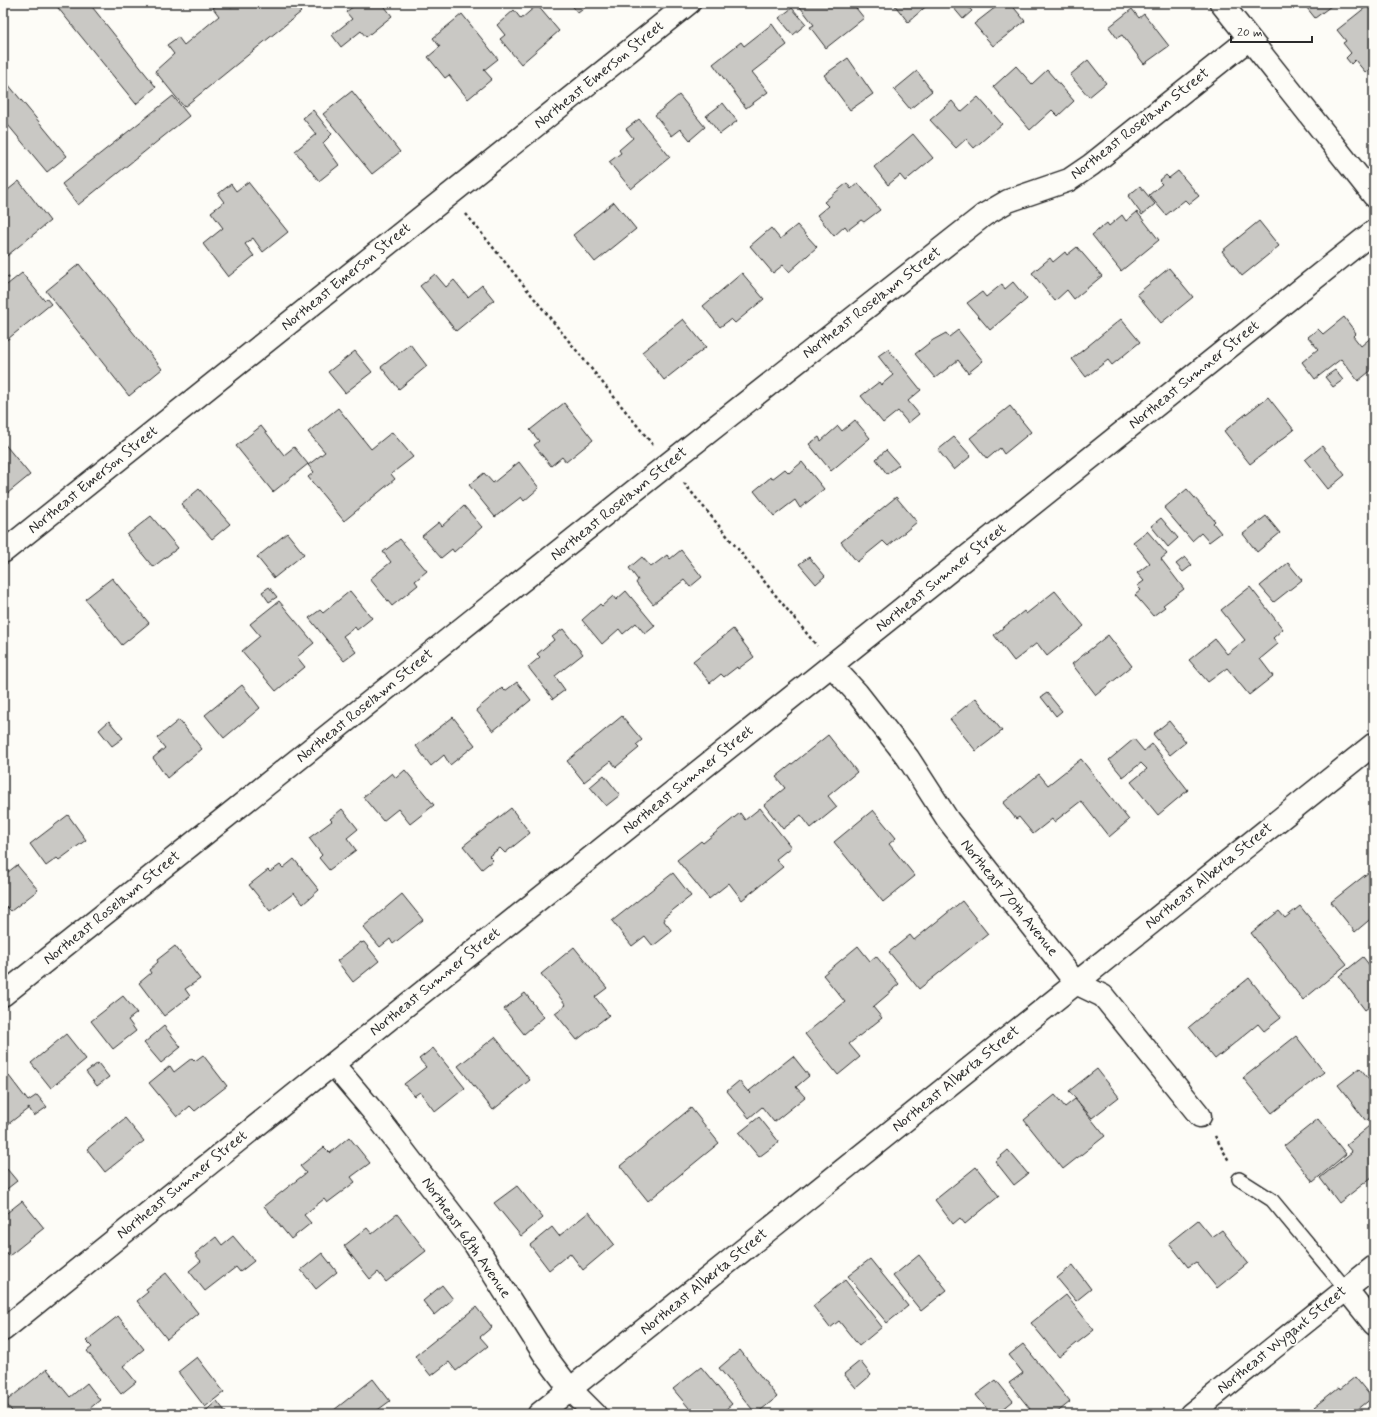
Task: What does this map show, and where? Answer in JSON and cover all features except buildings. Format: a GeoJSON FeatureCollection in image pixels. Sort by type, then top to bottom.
{"type":"FeatureCollection","features":[{"type":"Feature","properties":{"kind":"street","name":"Northeast Emerson Street"},"geometry":{"type":"LineString","coordinates":[[3,552],[689,3]]}},
{"type":"Feature","properties":{"kind":"street"},"geometry":{"type":"LineString","coordinates":[[1221,3],[1374,196]]}},
{"type":"Feature","properties":{"kind":"street","name":"Northeast Roselawn Street"},"geometry":{"type":"LineString","coordinates":[[3,995],[668,464],[984,215],[1008,201],[1069,180],[1091,165],[1250,39]]}},
{"type":"Feature","properties":{"kind":"street","name":"Northeast Sumner Street"},"geometry":{"type":"LineString","coordinates":[[3,1330],[1374,231]]}},
{"type":"Feature","properties":{"kind":"street","name":"Northeast 70th Avenue"},"geometry":{"type":"LineString","coordinates":[[832,666],[862,699],[908,758],[952,826],[1076,982],[1103,996],[1200,1116]]}},
{"type":"Feature","properties":{"kind":"street","name":"Northeast Alberta Street"},"geometry":{"type":"LineString","coordinates":[[539,1414],[1374,744]]}},
{"type":"Feature","properties":{"kind":"street","name":"Northeast 68th Avenue"},"geometry":{"type":"LineString","coordinates":[[333,1064],[376,1115],[474,1243],[546,1357],[570,1389],[595,1414]]}},
{"type":"Feature","properties":{"kind":"street","name":"Northeast Wygant Street"},"geometry":{"type":"LineString","coordinates":[[1191,1414],[1374,1267]]}},
{"type":"Feature","properties":{"kind":"street"},"geometry":{"type":"LineString","coordinates":[[1346,1289],[1374,1324]]}},
{"type":"Feature","properties":{"kind":"lane"},"geometry":{"type":"LineString","coordinates":[[1239,1179],[1272,1200],[1346,1289]]}},
{"type":"Feature","properties":{"kind":"path"},"geometry":{"type":"LineString","coordinates":[[450,194],[832,666]]}},
{"type":"Feature","properties":{"kind":"path"},"geometry":{"type":"LineString","coordinates":[[3,282],[8,277]]}},
{"type":"Feature","properties":{"kind":"path"},"geometry":{"type":"LineString","coordinates":[[1200,1116],[1217,1140],[1239,1179]]}}]}
